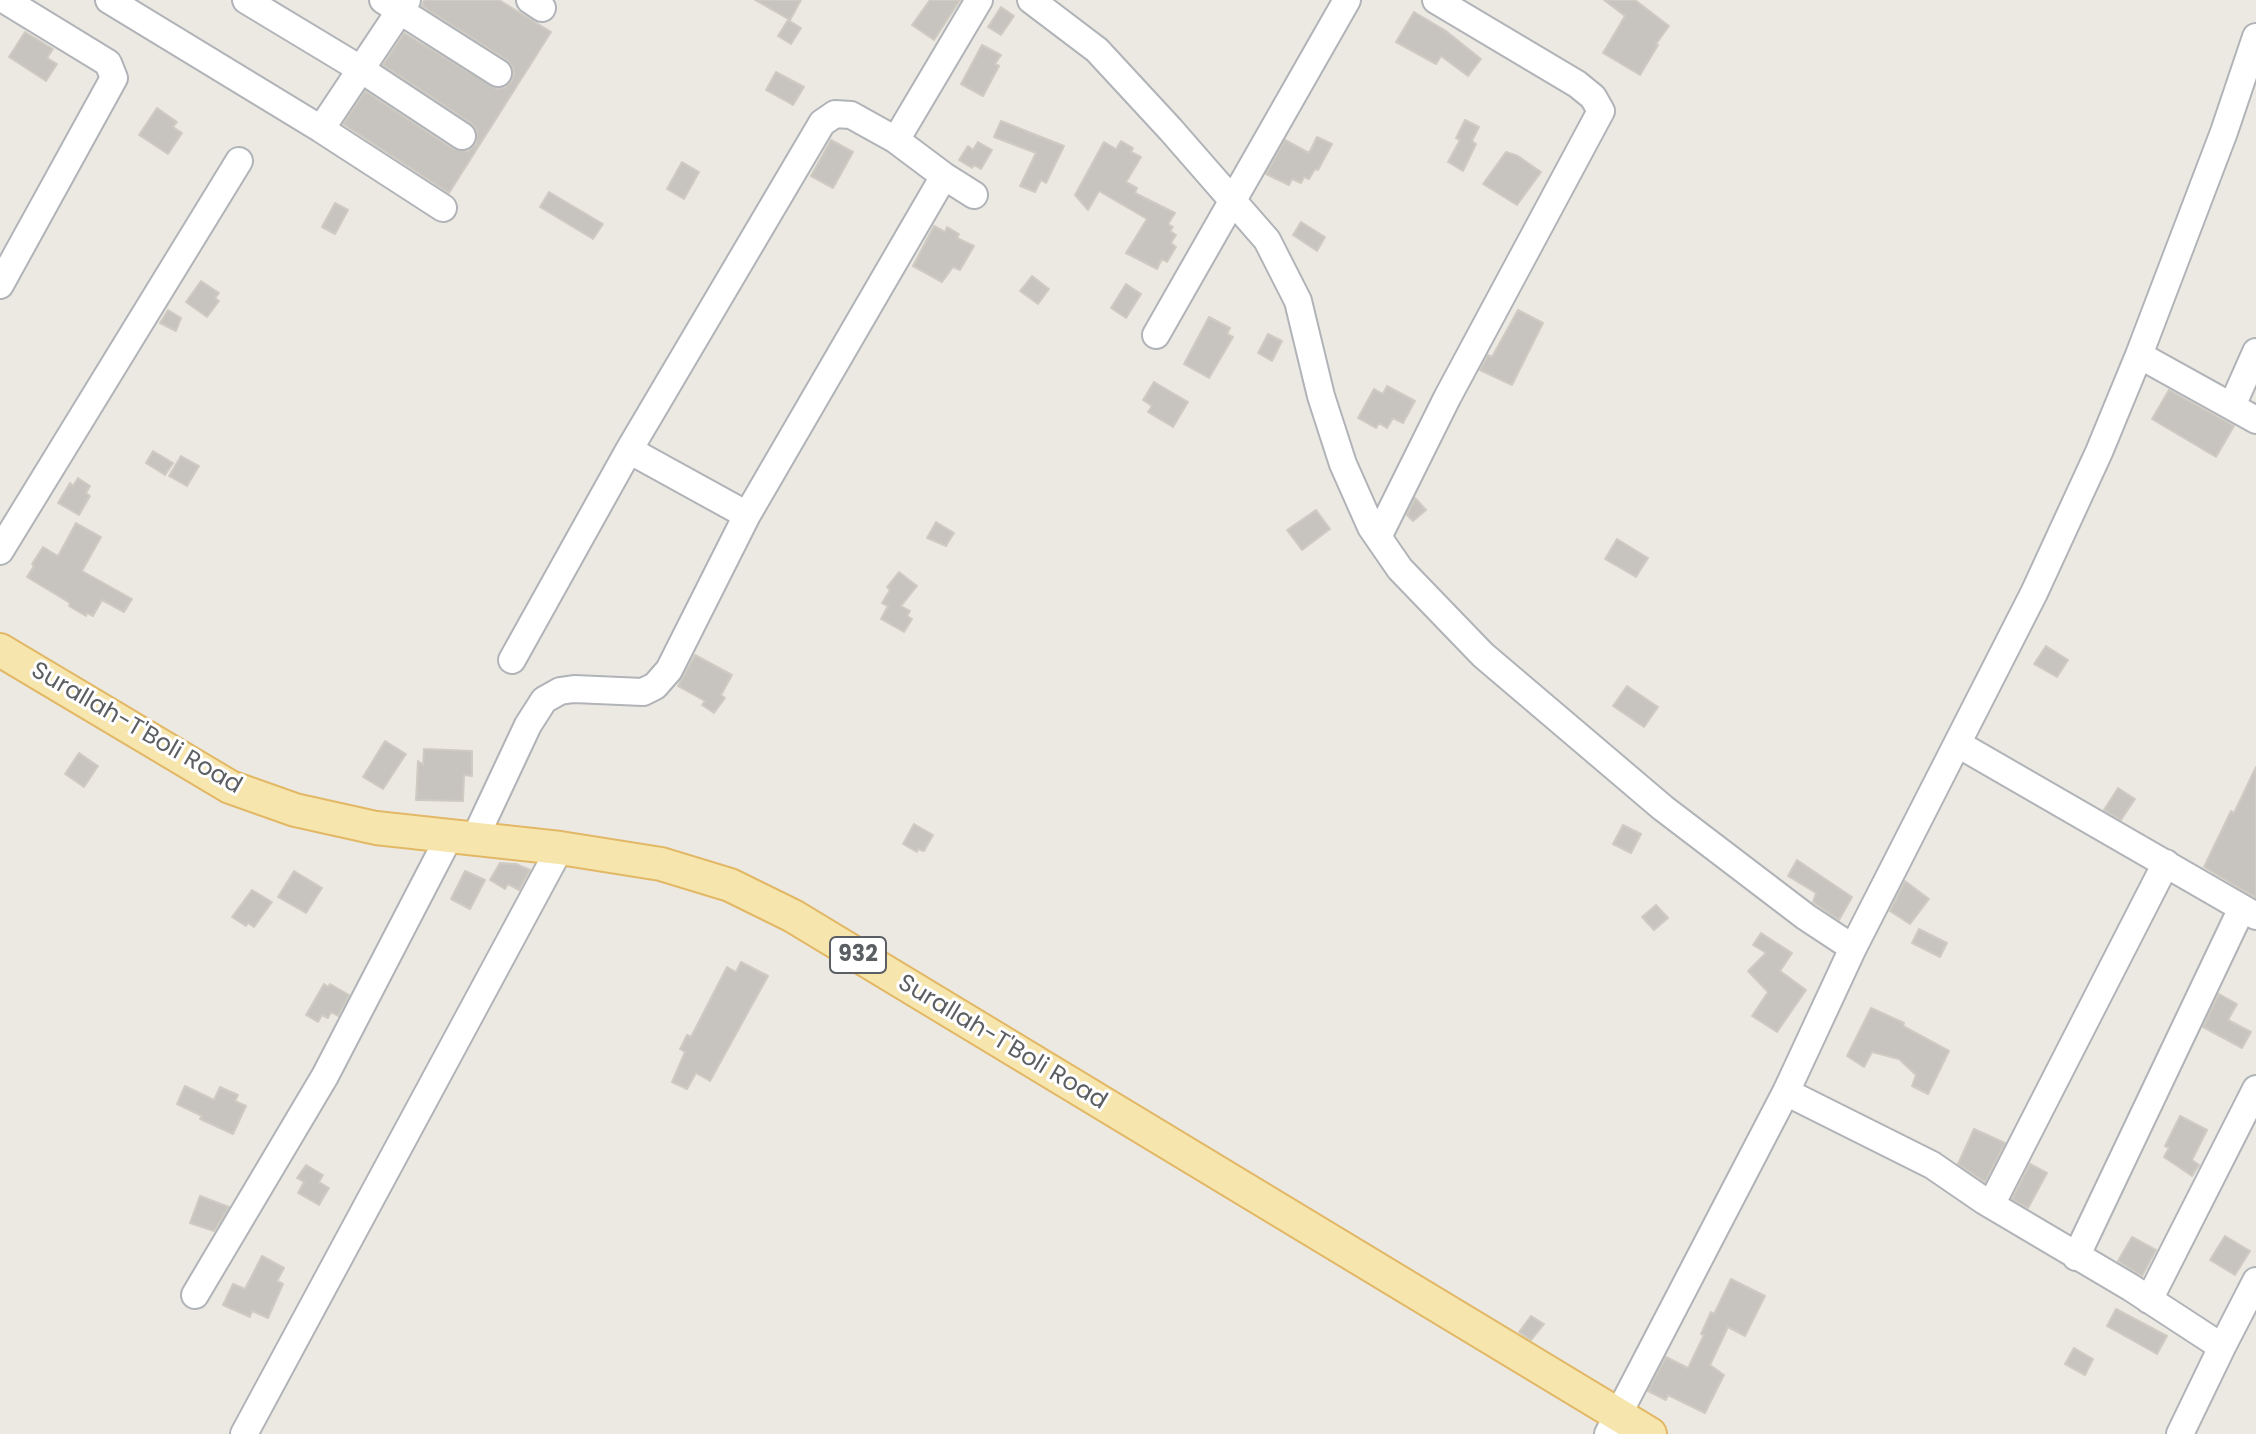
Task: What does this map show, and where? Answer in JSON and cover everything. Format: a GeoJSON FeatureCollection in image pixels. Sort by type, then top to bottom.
{"type":"FeatureCollection","features":[{"type":"Feature","properties":{"kind":"main road","name":"Surallah-T'Boli Road"},"geometry":{"type":"LineString","coordinates":[[0,650],[230,787],[295,810],[376,828],[560,848],[661,864],[730,885],[793,916],[1613,1425],[1650,1434]]}},
{"type":"Feature","properties":{"kind":"street"},"geometry":{"type":"LineString","coordinates":[[0,14],[6,0],[108,63],[114,78],[0,285]]}},
{"type":"Feature","properties":{"kind":"street"},"geometry":{"type":"LineString","coordinates":[[109,0],[321,129],[443,208]]}},
{"type":"Feature","properties":{"kind":"street"},"geometry":{"type":"LineString","coordinates":[[246,0],[362,70],[462,136]]}},
{"type":"Feature","properties":{"kind":"street"},"geometry":{"type":"LineString","coordinates":[[896,140],[979,0]]}},
{"type":"Feature","properties":{"kind":"street"},"geometry":{"type":"LineString","coordinates":[[1031,0],[1097,50],[1267,240],[1291,282],[1302,313],[1321,396],[1343,464],[1378,537],[1410,581],[1483,655],[1663,808],[1806,917],[1853,948]]}},
{"type":"Feature","properties":{"kind":"street"},"geometry":{"type":"LineString","coordinates":[[1156,335],[1347,0]]}},
{"type":"Feature","properties":{"kind":"street"},"geometry":{"type":"LineString","coordinates":[[1378,537],[1447,398],[1601,111],[1593,97],[1577,84],[1470,8],[1436,0]]}},
{"type":"Feature","properties":{"kind":"street"},"geometry":{"type":"LineString","coordinates":[[321,129],[362,70],[397,3],[498,73]]}},
{"type":"Feature","properties":{"kind":"street"},"geometry":{"type":"LineString","coordinates":[[1613,1425],[1786,1092],[1853,948],[2034,593],[2099,452],[2139,355],[2224,132],[2256,37]]}},
{"type":"Feature","properties":{"kind":"street"},"geometry":{"type":"LineString","coordinates":[[512,660],[629,450],[822,123],[835,114],[851,115],[896,140],[974,195]]}},
{"type":"Feature","properties":{"kind":"street"},"geometry":{"type":"LineString","coordinates":[[0,551],[239,161]]}},
{"type":"Feature","properties":{"kind":"street"},"geometry":{"type":"LineString","coordinates":[[195,1295],[544,700],[560,691],[574,689],[643,692],[661,680],[747,515],[944,176]]}},
{"type":"Feature","properties":{"kind":"street"},"geometry":{"type":"LineString","coordinates":[[2232,406],[2256,352]]}},
{"type":"Feature","properties":{"kind":"street"},"geometry":{"type":"LineString","coordinates":[[2139,355],[2256,420]]}},
{"type":"Feature","properties":{"kind":"street"},"geometry":{"type":"LineString","coordinates":[[629,450],[747,515]]}},
{"type":"Feature","properties":{"kind":"street"},"geometry":{"type":"LineString","coordinates":[[1958,744],[2249,912],[2076,1257]]}},
{"type":"Feature","properties":{"kind":"street"},"geometry":{"type":"LineString","coordinates":[[244,1434],[560,848]]}},
{"type":"Feature","properties":{"kind":"street"},"geometry":{"type":"LineString","coordinates":[[1991,1205],[2166,863]]}},
{"type":"Feature","properties":{"kind":"street"},"geometry":{"type":"LineString","coordinates":[[2149,1300],[2256,1089]]}},
{"type":"Feature","properties":{"kind":"street"},"geometry":{"type":"LineString","coordinates":[[1786,1092],[1932,1165],[1991,1205],[2222,1347]]}},
{"type":"Feature","properties":{"kind":"street"},"geometry":{"type":"LineString","coordinates":[[2180,1434],[2256,1281]]}},
{"type":"Feature","properties":{"kind":"building"},"geometry":{"type":"Polygon","coordinates":[[[424,0],[499,0],[551,32],[449,193],[343,124],[365,91],[453,149],[468,151],[476,144],[477,130],[471,123],[383,65],[404,33],[497,89],[511,82],[514,74],[507,60],[422,6],[424,0]]]}},
{"type":"Feature","properties":{"kind":"building"},"geometry":{"type":"Polygon","coordinates":[[[755,0],[801,0],[790,20],[755,0]]]}},
{"type":"Feature","properties":{"kind":"building"},"geometry":{"type":"Polygon","coordinates":[[[930,0],[960,0],[934,40],[912,25],[930,0]]]}},
{"type":"Feature","properties":{"kind":"building"},"geometry":{"type":"Polygon","coordinates":[[[1604,0],[1635,0],[1669,26],[1640,75],[1603,53],[1625,16],[1604,0]]]}},
{"type":"Feature","properties":{"kind":"building"},"geometry":{"type":"Polygon","coordinates":[[[1001,7],[1014,16],[1001,35],[988,27],[1001,7]]]}},
{"type":"Feature","properties":{"kind":"building"},"geometry":{"type":"Polygon","coordinates":[[[1414,12],[1446,31],[1481,59],[1468,76],[1441,56],[1436,64],[1396,42],[1414,12]]]}},
{"type":"Feature","properties":{"kind":"building"},"geometry":{"type":"Polygon","coordinates":[[[788,20],[801,28],[791,44],[778,36],[788,20]]]}},
{"type":"Feature","properties":{"kind":"building"},"geometry":{"type":"Polygon","coordinates":[[[25,32],[53,49],[47,58],[57,64],[46,81],[9,57],[25,32]]]}},
{"type":"Feature","properties":{"kind":"building"},"geometry":{"type":"Polygon","coordinates":[[[982,45],[1001,55],[995,64],[999,66],[983,96],[961,84],[982,45]]]}},
{"type":"Feature","properties":{"kind":"building"},"geometry":{"type":"Polygon","coordinates":[[[776,72],[804,87],[793,105],[766,90],[776,72]]]}},
{"type":"Feature","properties":{"kind":"building"},"geometry":{"type":"Polygon","coordinates":[[[157,108],[177,122],[173,127],[182,133],[168,154],[139,135],[157,108]]]}},
{"type":"Feature","properties":{"kind":"building"},"geometry":{"type":"Polygon","coordinates":[[[1465,120],[1479,127],[1472,141],[1476,144],[1463,171],[1448,162],[1460,140],[1456,138],[1465,120]]]}},
{"type":"Feature","properties":{"kind":"building"},"geometry":{"type":"Polygon","coordinates":[[[1001,121],[1064,146],[1046,183],[1041,180],[1035,192],[1020,186],[1036,153],[994,137],[1001,121]]]}},
{"type":"Feature","properties":{"kind":"building"},"geometry":{"type":"Polygon","coordinates":[[[1317,137],[1332,144],[1318,170],[1315,169],[1309,179],[1304,177],[1301,183],[1292,179],[1289,185],[1266,174],[1285,140],[1309,153],[1317,137]]]}},
{"type":"Feature","properties":{"kind":"building"},"geometry":{"type":"Polygon","coordinates":[[[831,140],[853,152],[833,188],[811,176],[831,140]]]}},
{"type":"Feature","properties":{"kind":"building"},"geometry":{"type":"Polygon","coordinates":[[[1121,141],[1141,157],[1126,182],[1137,188],[1135,193],[1175,213],[1168,224],[1173,227],[1170,231],[1176,235],[1171,243],[1176,247],[1167,262],[1162,259],[1157,269],[1126,253],[1147,219],[1099,191],[1088,210],[1075,195],[1104,142],[1116,149],[1121,141]]]}},
{"type":"Feature","properties":{"kind":"building"},"geometry":{"type":"Polygon","coordinates":[[[978,142],[992,150],[981,169],[974,165],[972,168],[959,160],[968,146],[973,150],[978,142]]]}},
{"type":"Feature","properties":{"kind":"building"},"geometry":{"type":"Polygon","coordinates":[[[1506,152],[1518,156],[1541,172],[1517,205],[1483,184],[1506,152]]]}},
{"type":"Feature","properties":{"kind":"building"},"geometry":{"type":"Polygon","coordinates":[[[682,162],[699,172],[684,199],[667,189],[682,162]]]}},
{"type":"Feature","properties":{"kind":"building"},"geometry":{"type":"Polygon","coordinates":[[[549,192],[603,224],[593,239],[540,207],[549,192]]]}},
{"type":"Feature","properties":{"kind":"building"},"geometry":{"type":"Polygon","coordinates":[[[335,203],[348,210],[335,234],[322,227],[335,203]]]}},
{"type":"Feature","properties":{"kind":"building"},"geometry":{"type":"Polygon","coordinates":[[[1301,222],[1325,237],[1317,251],[1293,235],[1301,222]]]}},
{"type":"Feature","properties":{"kind":"building"},"geometry":{"type":"Polygon","coordinates":[[[934,226],[945,232],[947,227],[959,234],[957,238],[974,246],[960,270],[953,267],[942,282],[913,266],[934,226]]]}},
{"type":"Feature","properties":{"kind":"building"},"geometry":{"type":"Polygon","coordinates":[[[1032,276],[1049,289],[1038,304],[1020,291],[1032,276]]]}},
{"type":"Feature","properties":{"kind":"building"},"geometry":{"type":"Polygon","coordinates":[[[201,281],[219,293],[215,298],[219,301],[207,317],[186,302],[201,281]]]}},
{"type":"Feature","properties":{"kind":"building"},"geometry":{"type":"Polygon","coordinates":[[[1126,284],[1141,294],[1126,318],[1111,308],[1126,284]]]}},
{"type":"Feature","properties":{"kind":"building"},"geometry":{"type":"Polygon","coordinates":[[[168,310],[181,318],[176,331],[160,323],[168,310]]]}},
{"type":"Feature","properties":{"kind":"building"},"geometry":{"type":"Polygon","coordinates":[[[1518,310],[1543,323],[1512,385],[1480,370],[1488,355],[1492,357],[1518,310]]]}},
{"type":"Feature","properties":{"kind":"building"},"geometry":{"type":"Polygon","coordinates":[[[1209,317],[1230,328],[1227,334],[1233,337],[1209,378],[1184,364],[1209,317]]]}},
{"type":"Feature","properties":{"kind":"building"},"geometry":{"type":"Polygon","coordinates":[[[1268,334],[1282,341],[1272,361],[1258,353],[1268,334]]]}},
{"type":"Feature","properties":{"kind":"building"},"geometry":{"type":"Polygon","coordinates":[[[1154,382],[1188,402],[1173,427],[1148,412],[1152,406],[1143,400],[1154,382]]]}},
{"type":"Feature","properties":{"kind":"building"},"geometry":{"type":"Polygon","coordinates":[[[1387,386],[1415,401],[1403,423],[1393,418],[1387,428],[1379,423],[1376,428],[1358,418],[1374,389],[1383,394],[1387,386]]]}},
{"type":"Feature","properties":{"kind":"building"},"geometry":{"type":"Polygon","coordinates":[[[2169,390],[2234,426],[2216,457],[2152,419],[2169,390]]]}},
{"type":"Feature","properties":{"kind":"building"},"geometry":{"type":"Polygon","coordinates":[[[153,451],[173,463],[165,475],[146,463],[153,451]]]}},
{"type":"Feature","properties":{"kind":"building"},"geometry":{"type":"Polygon","coordinates":[[[181,456],[199,466],[187,486],[169,476],[181,456]]]}},
{"type":"Feature","properties":{"kind":"building"},"geometry":{"type":"Polygon","coordinates":[[[78,478],[90,486],[86,493],[90,496],[79,515],[58,503],[70,483],[73,486],[78,478]]]}},
{"type":"Feature","properties":{"kind":"building"},"geometry":{"type":"Polygon","coordinates":[[[1415,498],[1426,510],[1413,521],[1407,515],[1415,498]]]}},
{"type":"Feature","properties":{"kind":"building"},"geometry":{"type":"Polygon","coordinates":[[[1316,510],[1330,529],[1302,550],[1287,530],[1316,510]]]}},
{"type":"Feature","properties":{"kind":"building"},"geometry":{"type":"Polygon","coordinates":[[[936,522],[954,533],[946,546],[927,538],[936,522]]]}},
{"type":"Feature","properties":{"kind":"building"},"geometry":{"type":"Polygon","coordinates":[[[76,523],[101,537],[82,571],[132,599],[124,612],[102,600],[93,616],[87,613],[86,616],[27,577],[43,547],[58,556],[76,523]]]}},
{"type":"Feature","properties":{"kind":"building"},"geometry":{"type":"Polygon","coordinates":[[[1617,539],[1648,558],[1636,577],[1605,559],[1617,539]]]}},
{"type":"Feature","properties":{"kind":"building"},"geometry":{"type":"Polygon","coordinates":[[[899,572],[917,586],[901,606],[910,611],[907,616],[912,619],[904,632],[881,619],[888,606],[882,603],[890,590],[887,587],[899,572]]]}},
{"type":"Feature","properties":{"kind":"building"},"geometry":{"type":"Polygon","coordinates":[[[2046,646],[2068,660],[2057,677],[2034,664],[2046,646]]]}},
{"type":"Feature","properties":{"kind":"building"},"geometry":{"type":"Polygon","coordinates":[[[695,655],[732,675],[721,695],[725,698],[714,713],[702,705],[705,701],[678,686],[695,655]]]}},
{"type":"Feature","properties":{"kind":"building"},"geometry":{"type":"Polygon","coordinates":[[[1627,686],[1658,707],[1644,727],[1613,706],[1627,686]]]}},
{"type":"Feature","properties":{"kind":"building"},"geometry":{"type":"Polygon","coordinates":[[[385,741],[406,754],[383,789],[363,777],[385,741]]]}},
{"type":"Feature","properties":{"kind":"building"},"geometry":{"type":"Polygon","coordinates":[[[424,749],[472,751],[472,776],[464,775],[463,801],[416,800],[418,761],[423,765],[424,749]]]}},
{"type":"Feature","properties":{"kind":"building"},"geometry":{"type":"Polygon","coordinates":[[[79,753],[98,766],[84,787],[65,774],[79,753]]]}},
{"type":"Feature","properties":{"kind":"building"},"geometry":{"type":"Polygon","coordinates":[[[2256,767],[2256,898],[2204,867],[2256,767]]]}},
{"type":"Feature","properties":{"kind":"building"},"geometry":{"type":"Polygon","coordinates":[[[2118,788],[2135,799],[2121,820],[2104,810],[2118,788]]]}},
{"type":"Feature","properties":{"kind":"building"},"geometry":{"type":"Polygon","coordinates":[[[914,824],[933,835],[924,851],[918,849],[917,852],[903,844],[914,824]]]}},
{"type":"Feature","properties":{"kind":"building"},"geometry":{"type":"Polygon","coordinates":[[[1623,825],[1641,834],[1631,853],[1613,844],[1623,825]]]}},
{"type":"Feature","properties":{"kind":"building"},"geometry":{"type":"Polygon","coordinates":[[[1797,860],[1852,897],[1839,920],[1813,902],[1816,893],[1788,876],[1797,860]]]}},
{"type":"Feature","properties":{"kind":"building"},"geometry":{"type":"Polygon","coordinates":[[[500,863],[516,864],[530,870],[519,890],[508,884],[505,889],[490,880],[500,863]]]}},
{"type":"Feature","properties":{"kind":"building"},"geometry":{"type":"Polygon","coordinates":[[[294,871],[322,888],[306,913],[278,897],[294,871]]]}},
{"type":"Feature","properties":{"kind":"building"},"geometry":{"type":"Polygon","coordinates":[[[465,871],[485,880],[470,909],[451,899],[465,871]]]}},
{"type":"Feature","properties":{"kind":"building"},"geometry":{"type":"Polygon","coordinates":[[[1905,881],[1929,899],[1910,924],[1890,911],[1905,881]]]}},
{"type":"Feature","properties":{"kind":"building"},"geometry":{"type":"Polygon","coordinates":[[[252,890],[272,902],[254,927],[248,923],[246,926],[232,917],[252,890]]]}},
{"type":"Feature","properties":{"kind":"building"},"geometry":{"type":"Polygon","coordinates":[[[1656,905],[1668,918],[1654,930],[1642,917],[1656,905]]]}},
{"type":"Feature","properties":{"kind":"building"},"geometry":{"type":"Polygon","coordinates":[[[1919,929],[1947,943],[1940,957],[1912,943],[1919,929]]]}},
{"type":"Feature","properties":{"kind":"building"},"geometry":{"type":"Polygon","coordinates":[[[1761,933],[1792,953],[1780,971],[1806,990],[1777,1032],[1752,1016],[1768,992],[1748,971],[1766,953],[1753,945],[1761,933]]]}},
{"type":"Feature","properties":{"kind":"building"},"geometry":{"type":"Polygon","coordinates":[[[741,962],[768,976],[710,1081],[696,1073],[687,1089],[672,1082],[685,1052],[680,1049],[687,1035],[691,1037],[727,967],[736,972],[741,962]]]}},
{"type":"Feature","properties":{"kind":"building"},"geometry":{"type":"Polygon","coordinates":[[[324,984],[328,987],[330,984],[349,995],[338,1016],[331,1012],[328,1018],[322,1015],[318,1022],[306,1015],[324,984]]]}},
{"type":"Feature","properties":{"kind":"building"},"geometry":{"type":"Polygon","coordinates":[[[2219,994],[2237,1004],[2228,1020],[2251,1032],[2242,1048],[2203,1027],[2219,994]]]}},
{"type":"Feature","properties":{"kind":"building"},"geometry":{"type":"Polygon","coordinates":[[[1871,1008],[1904,1023],[1903,1026],[1949,1051],[1928,1094],[1912,1086],[1916,1075],[1899,1059],[1872,1052],[1864,1067],[1847,1056],[1871,1008]]]}},
{"type":"Feature","properties":{"kind":"building"},"geometry":{"type":"Polygon","coordinates":[[[185,1086],[214,1100],[220,1087],[238,1095],[235,1101],[246,1106],[233,1134],[177,1104],[185,1086]]]}},
{"type":"Feature","properties":{"kind":"building"},"geometry":{"type":"Polygon","coordinates":[[[2180,1116],[2207,1130],[2192,1160],[2199,1165],[2192,1176],[2164,1157],[2169,1148],[2165,1146],[2180,1116]]]}},
{"type":"Feature","properties":{"kind":"building"},"geometry":{"type":"Polygon","coordinates":[[[1974,1129],[2005,1143],[1985,1182],[1958,1164],[1974,1129]]]}},
{"type":"Feature","properties":{"kind":"building"},"geometry":{"type":"Polygon","coordinates":[[[2030,1164],[2047,1173],[2028,1208],[2012,1199],[2030,1164]]]}},
{"type":"Feature","properties":{"kind":"building"},"geometry":{"type":"Polygon","coordinates":[[[306,1165],[323,1175],[319,1182],[329,1188],[319,1205],[298,1193],[304,1182],[297,1178],[306,1165]]]}},
{"type":"Feature","properties":{"kind":"building"},"geometry":{"type":"Polygon","coordinates":[[[200,1196],[229,1207],[214,1231],[190,1223],[200,1196]]]}},
{"type":"Feature","properties":{"kind":"building"},"geometry":{"type":"Polygon","coordinates":[[[2225,1236],[2250,1251],[2235,1275],[2210,1260],[2225,1236]]]}},
{"type":"Feature","properties":{"kind":"building"},"geometry":{"type":"Polygon","coordinates":[[[2132,1237],[2156,1250],[2142,1276],[2118,1261],[2132,1237]]]}},
{"type":"Feature","properties":{"kind":"building"},"geometry":{"type":"Polygon","coordinates":[[[262,1256],[284,1268],[277,1281],[283,1284],[268,1318],[252,1311],[250,1317],[223,1305],[233,1284],[245,1289],[262,1256]]]}},
{"type":"Feature","properties":{"kind":"building"},"geometry":{"type":"Polygon","coordinates":[[[1731,1279],[1765,1296],[1745,1336],[1728,1327],[1710,1365],[1724,1375],[1705,1413],[1668,1395],[1666,1400],[1648,1391],[1666,1357],[1688,1368],[1711,1312],[1714,1314],[1731,1279]]]}},
{"type":"Feature","properties":{"kind":"building"},"geometry":{"type":"Polygon","coordinates":[[[2116,1309],[2167,1336],[2157,1354],[2107,1326],[2116,1309]]]}},
{"type":"Feature","properties":{"kind":"building"},"geometry":{"type":"Polygon","coordinates":[[[1531,1316],[1544,1324],[1531,1340],[1519,1332],[1531,1316]]]}},
{"type":"Feature","properties":{"kind":"building"},"geometry":{"type":"Polygon","coordinates":[[[2074,1348],[2093,1359],[2085,1375],[2065,1364],[2074,1348]]]}}]}
